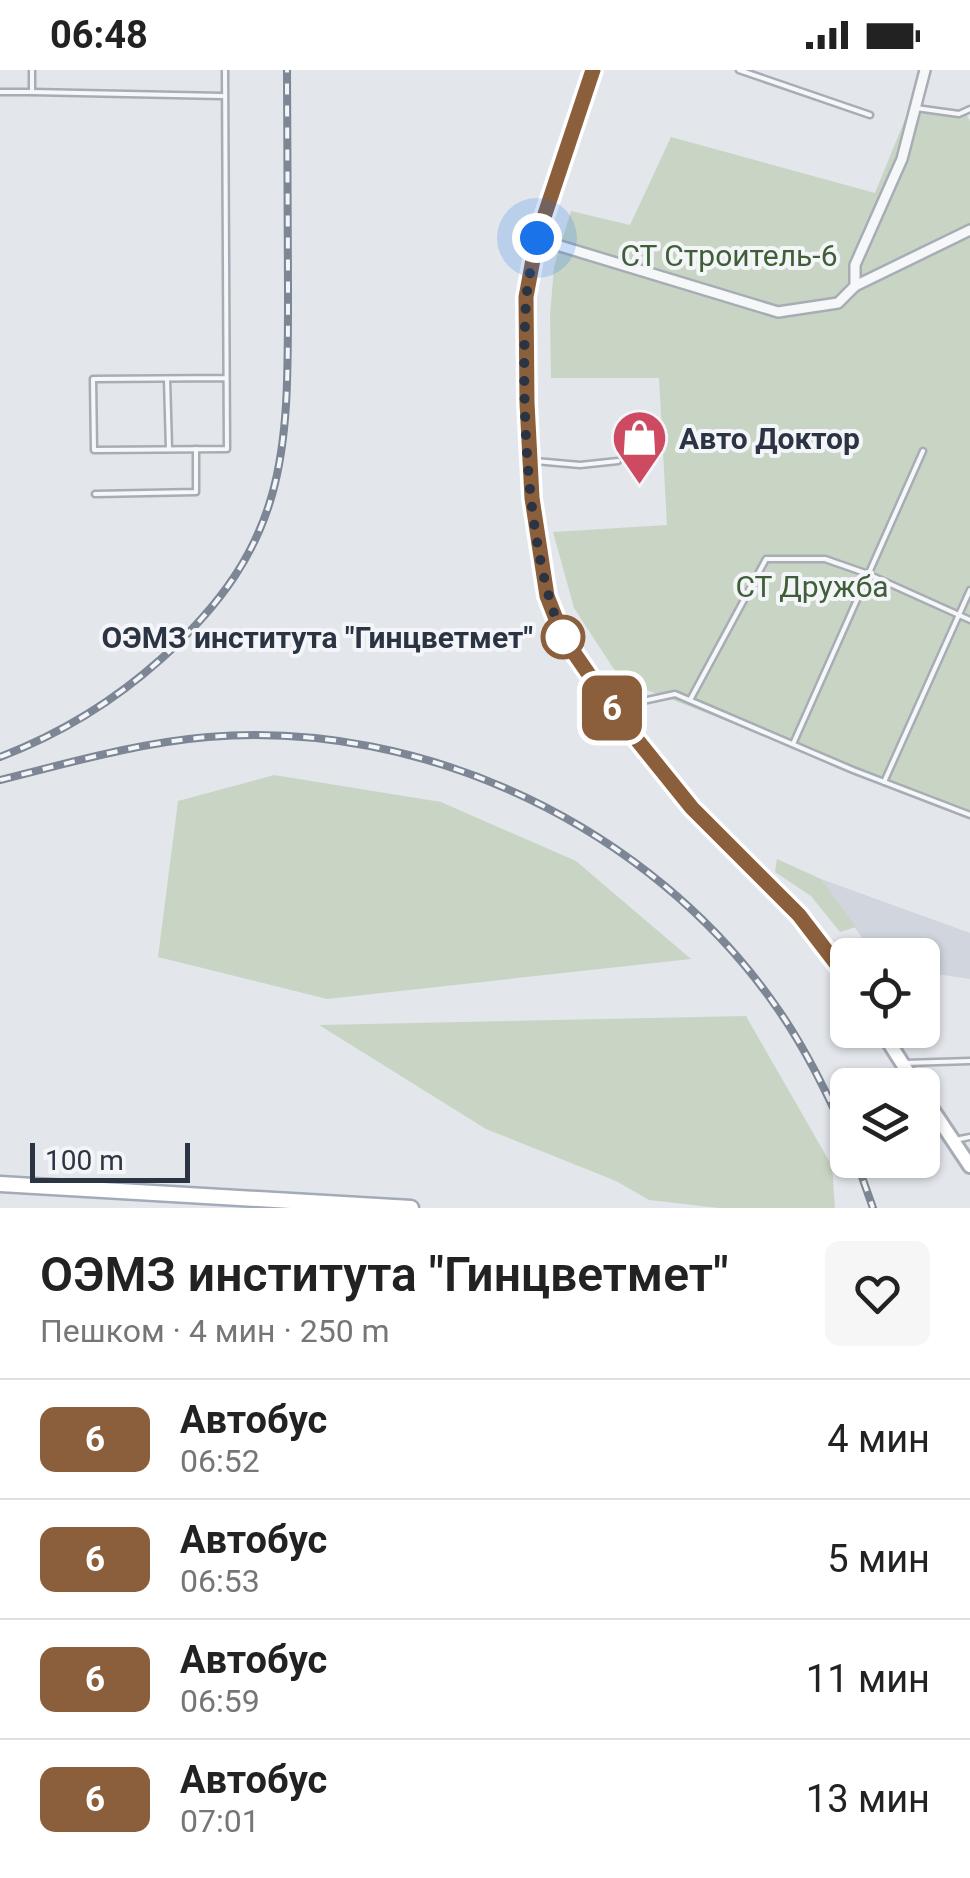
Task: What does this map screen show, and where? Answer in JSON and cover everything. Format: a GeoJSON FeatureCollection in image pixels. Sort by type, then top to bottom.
{"type":"FeatureCollection","features":[{"type":"Feature","properties":{"kind":"main road"},"geometry":{"type":"LineString","coordinates":[[0,1184],[411,1208]]}},
{"type":"Feature","properties":{"kind":"street"},"geometry":{"type":"LineString","coordinates":[[594,70],[537,238],[526,297],[532,498],[547,596],[563,637],[612,708],[692,808],[799,915],[830,955]]}},
{"type":"Feature","properties":{"kind":"street"},"geometry":{"type":"LineString","coordinates":[[855,286],[855,264],[902,159],[925,70]]}},
{"type":"Feature","properties":{"kind":"street"},"geometry":{"type":"LineString","coordinates":[[537,238],[778,312],[838,303],[855,286],[970,230]]}},
{"type":"Feature","properties":{"kind":"street"},"geometry":{"type":"LineString","coordinates":[[892,1048],[905,1068]]}},
{"type":"Feature","properties":{"kind":"street"},"geometry":{"type":"LineString","coordinates":[[940,1121],[970,1166]]}},
{"type":"Feature","properties":{"kind":"lane"},"geometry":{"type":"LineString","coordinates":[[32,70],[32,92]]}},
{"type":"Feature","properties":{"kind":"lane"},"geometry":{"type":"LineString","coordinates":[[225,70],[228,449],[94,450],[93,379],[226,378]]}},
{"type":"Feature","properties":{"kind":"lane"},"geometry":{"type":"LineString","coordinates":[[739,70],[870,114]]}},
{"type":"Feature","properties":{"kind":"lane"},"geometry":{"type":"LineString","coordinates":[[0,92],[223,96]]}},
{"type":"Feature","properties":{"kind":"lane"},"geometry":{"type":"LineString","coordinates":[[915,108],[959,114],[970,109]]}},
{"type":"Feature","properties":{"kind":"lane"},"geometry":{"type":"LineString","coordinates":[[167,379],[168,450]]}},
{"type":"Feature","properties":{"kind":"lane"},"geometry":{"type":"LineString","coordinates":[[95,494],[196,492],[196,450]]}},
{"type":"Feature","properties":{"kind":"lane"},"geometry":{"type":"LineString","coordinates":[[793,744],[923,451]]}},
{"type":"Feature","properties":{"kind":"lane"},"geometry":{"type":"LineString","coordinates":[[530,460],[580,465],[618,461]]}},
{"type":"Feature","properties":{"kind":"lane"},"geometry":{"type":"LineString","coordinates":[[690,700],[766,559],[825,559],[970,620]]}},
{"type":"Feature","properties":{"kind":"lane"},"geometry":{"type":"LineString","coordinates":[[884,782],[970,590]]}},
{"type":"Feature","properties":{"kind":"lane"},"geometry":{"type":"LineString","coordinates":[[612,708],[676,694],[970,815]]}},
{"type":"Feature","properties":{"kind":"lane"},"geometry":{"type":"LineString","coordinates":[[902,1064],[970,1061]]}},
{"type":"Feature","properties":{"kind":"lane"},"geometry":{"type":"LineString","coordinates":[[953,1141],[970,1137]]}},
{"type":"Feature","properties":{"kind":"shaded area"},"geometry":{"type":"Polygon","coordinates":[[[821,879],[970,933],[970,979],[940,975],[940,938],[862,938],[821,879]]]}},
{"type":"Feature","properties":{"kind":"green space","name":"СТ Дружба"},"geometry":{"type":"Polygon","coordinates":[[[908,112],[966,113],[970,121],[970,815],[621,680],[574,608],[553,532],[667,525],[659,378],[551,378],[554,267],[571,211],[630,225],[671,137],[875,193],[908,112]]]}},
{"type":"Feature","properties":{"kind":"green space"},"geometry":{"type":"Polygon","coordinates":[[[274,775],[441,802],[576,861],[691,959],[327,999],[158,957],[178,801],[274,775]]]}},
{"type":"Feature","properties":{"kind":"green space"},"geometry":{"type":"Polygon","coordinates":[[[777,859],[821,879],[856,927],[840,932],[811,896],[775,872],[777,859]]]}},
{"type":"Feature","properties":{"kind":"green space"},"geometry":{"type":"Polygon","coordinates":[[[746,1016],[830,1163],[835,1208],[719,1208],[649,1200],[616,1181],[486,1129],[319,1025],[746,1016]]]}},
{"type":"Feature","properties":{"kind":"railway"},"geometry":{"type":"LineString","coordinates":[[0,757],[85,716],[161,659],[203,616],[235,575],[258,534],[273,492],[286,400],[287,70]]}},
{"type":"Feature","properties":{"kind":"railway"},"geometry":{"type":"LineString","coordinates":[[0,780],[103,754],[208,737],[290,736],[371,746],[451,767],[527,798],[599,838],[665,886],[724,942],[775,1005],[830,1102]]}},
{"type":"Feature","properties":{"kind":"railway"},"geometry":{"type":"LineString","coordinates":[[862,1178],[873,1208]]}},
{"type":"Feature","properties":{"kind":"bus line","name":"6"},"geometry":{"type":"LineString","coordinates":[[593,70],[537,238],[526,297],[532,498],[547,596],[563,637],[617,715],[692,808],[799,915],[830,954]]}},
{"type":"Feature","properties":{"kind":"place","name":"Авто Доктор"},"geometry":{"type":"Point","coordinates":[640,487]}},
{"type":"Feature","properties":{"kind":"place","name":"ОЭМЗ института \"Гинцветмет\""},"geometry":{"type":"Point","coordinates":[563,637]}},
{"type":"Feature","properties":{"kind":"route"},"geometry":{"type":"LineString","coordinates":[[537,238],[526,297],[532,498],[541,570],[563,637]]}},
{"type":"Feature","properties":{"kind":"park label","name":"СТ Строитель-6"},"geometry":{"type":"Point","coordinates":[729,255]}}]}
